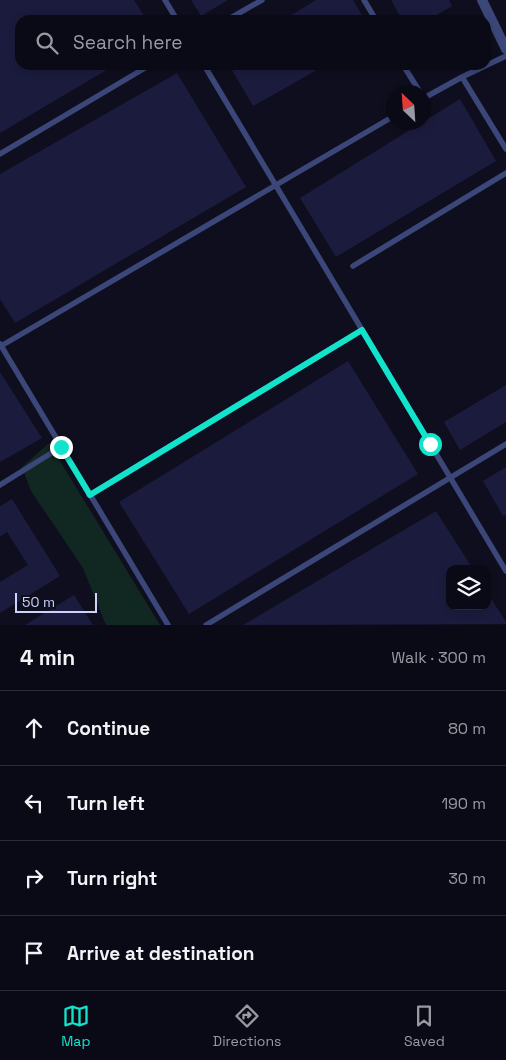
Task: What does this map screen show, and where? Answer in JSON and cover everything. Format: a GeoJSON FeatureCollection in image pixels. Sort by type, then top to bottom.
{"type":"FeatureCollection","features":[{"type":"Feature","properties":{"kind":"street"},"geometry":{"type":"LineString","coordinates":[[482,0],[489,15]]}},
{"type":"Feature","properties":{"kind":"street"},"geometry":{"type":"LineString","coordinates":[[491,18],[506,49]]}},
{"type":"Feature","properties":{"kind":"lane"},"geometry":{"type":"LineString","coordinates":[[165,0],[174,15]]}},
{"type":"Feature","properties":{"kind":"lane"},"geometry":{"type":"LineString","coordinates":[[236,15],[262,0]]}},
{"type":"Feature","properties":{"kind":"lane"},"geometry":{"type":"LineString","coordinates":[[364,0],[373,15]]}},
{"type":"Feature","properties":{"kind":"lane"},"geometry":{"type":"LineString","coordinates":[[491,63],[506,56]]}},
{"type":"Feature","properties":{"kind":"lane"},"geometry":{"type":"LineString","coordinates":[[0,154],[142,70]]}},
{"type":"Feature","properties":{"kind":"lane"},"geometry":{"type":"LineString","coordinates":[[207,70],[506,572]]}},
{"type":"Feature","properties":{"kind":"lane"},"geometry":{"type":"LineString","coordinates":[[406,70],[416,85]]}},
{"type":"Feature","properties":{"kind":"lane"},"geometry":{"type":"LineString","coordinates":[[431,94],[477,70]]}},
{"type":"Feature","properties":{"kind":"lane"},"geometry":{"type":"LineString","coordinates":[[462,77],[506,149]]}},
{"type":"Feature","properties":{"kind":"lane"},"geometry":{"type":"LineString","coordinates":[[168,625],[1,345],[386,121]]}},
{"type":"Feature","properties":{"kind":"lane"},"geometry":{"type":"LineString","coordinates":[[353,266],[506,172]]}},
{"type":"Feature","properties":{"kind":"lane"},"geometry":{"type":"LineString","coordinates":[[90,495],[362,330]]}},
{"type":"Feature","properties":{"kind":"lane"},"geometry":{"type":"LineString","coordinates":[[206,625],[506,444]]}},
{"type":"Feature","properties":{"kind":"lane"},"geometry":{"type":"LineString","coordinates":[[0,484],[61,447]]}},
{"type":"Feature","properties":{"kind":"green space"},"geometry":{"type":"Polygon","coordinates":[[[49,443],[160,625],[107,625],[105,623],[83,568],[31,491],[22,467],[49,443]]]}},
{"type":"Feature","properties":{"kind":"building"},"geometry":{"type":"Polygon","coordinates":[[[0,0],[134,0],[144,15],[15,15],[15,70],[107,70],[0,133],[0,0]]]}},
{"type":"Feature","properties":{"kind":"building"},"geometry":{"type":"Polygon","coordinates":[[[191,0],[228,0],[203,15],[200,15],[191,0]]]}},
{"type":"Feature","properties":{"kind":"building"},"geometry":{"type":"Polygon","coordinates":[[[316,0],[353,0],[362,15],[291,15],[316,0]]]}},
{"type":"Feature","properties":{"kind":"building"},"geometry":{"type":"Polygon","coordinates":[[[391,0],[449,0],[452,6],[437,15],[399,15],[391,0]]]}},
{"type":"Feature","properties":{"kind":"building"},"geometry":{"type":"Polygon","coordinates":[[[232,70],[317,70],[253,106],[232,70]]]}},
{"type":"Feature","properties":{"kind":"building"},"geometry":{"type":"Polygon","coordinates":[[[177,73],[246,187],[15,323],[0,299],[0,174],[177,73]]]}},
{"type":"Feature","properties":{"kind":"building"},"geometry":{"type":"Polygon","coordinates":[[[460,99],[496,161],[336,257],[300,198],[410,130],[431,130],[431,117],[460,99]]]}},
{"type":"Feature","properties":{"kind":"building"},"geometry":{"type":"Polygon","coordinates":[[[348,361],[418,474],[189,614],[119,502],[348,361]]]}},
{"type":"Feature","properties":{"kind":"building"},"geometry":{"type":"Polygon","coordinates":[[[0,372],[42,438],[0,462],[0,372]]]}},
{"type":"Feature","properties":{"kind":"building"},"geometry":{"type":"Polygon","coordinates":[[[506,385],[506,422],[460,450],[444,422],[506,385]]]}},
{"type":"Feature","properties":{"kind":"building"},"geometry":{"type":"Polygon","coordinates":[[[506,467],[506,515],[503,516],[483,481],[506,467]]]}},
{"type":"Feature","properties":{"kind":"building"},"geometry":{"type":"Polygon","coordinates":[[[12,499],[60,576],[0,613],[0,582],[28,565],[7,532],[0,537],[0,506],[12,499]]]}},
{"type":"Feature","properties":{"kind":"building"},"geometry":{"type":"Polygon","coordinates":[[[436,511],[470,565],[446,565],[446,610],[491,610],[491,598],[506,622],[506,624],[243,625],[436,511]]]}},
{"type":"Feature","properties":{"kind":"building"},"geometry":{"type":"Polygon","coordinates":[[[74,595],[93,625],[25,625],[74,595]]]}},
{"type":"Feature","properties":{"kind":"route"},"geometry":{"type":"LineString","coordinates":[[61,447],[90,495],[362,330],[430,444]]}}]}
